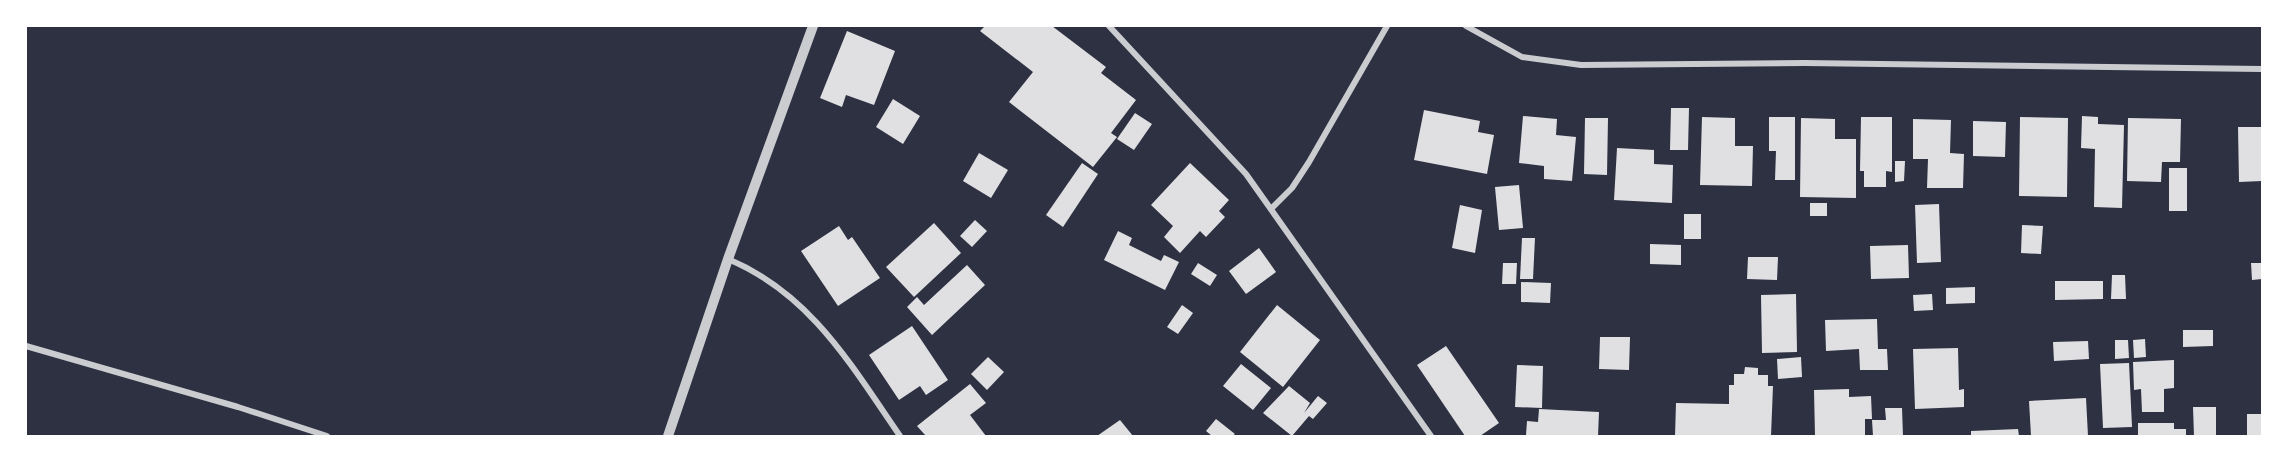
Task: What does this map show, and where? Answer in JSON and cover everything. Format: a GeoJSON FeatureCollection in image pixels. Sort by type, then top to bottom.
{"type":"FeatureCollection","features":[{"type":"Feature","properties":{"kind":"street"},"geometry":{"type":"LineString","coordinates":[[668,436],[728,259],[813,26]]}},
{"type":"Feature","properties":{"kind":"street"},"geometry":{"type":"LineString","coordinates":[[1109,26],[1232,156],[1272,208],[1324,287],[1431,436]]}},
{"type":"Feature","properties":{"kind":"street"},"geometry":{"type":"LineString","coordinates":[[1272,208],[1292,188],[1309,162],[1387,26]]}},
{"type":"Feature","properties":{"kind":"street"},"geometry":{"type":"LineString","coordinates":[[1466,26],[1522,57],[1581,65],[1804,63],[2262,69]]}},
{"type":"Feature","properties":{"kind":"street"},"geometry":{"type":"LineString","coordinates":[[728,259],[768,278],[800,304],[846,358],[900,436]]}},
{"type":"Feature","properties":{"kind":"street"},"geometry":{"type":"LineString","coordinates":[[26,346],[238,407],[327,436]]}},
{"type":"Feature","properties":{"kind":"building"},"geometry":{"type":"Polygon","coordinates":[[[985,26],[1052,26],[1106,67],[1101,73],[1136,100],[1111,133],[1117,137],[1093,167],[1009,102],[1033,72],[980,31],[985,26]]]}},
{"type":"Feature","properties":{"kind":"building"},"geometry":{"type":"Polygon","coordinates":[[[847,31],[895,51],[874,105],[846,95],[842,107],[820,98],[847,31]]]}},
{"type":"Feature","properties":{"kind":"building"},"geometry":{"type":"Polygon","coordinates":[[[893,99],[920,116],[903,144],[876,127],[893,99]]]}},
{"type":"Feature","properties":{"kind":"building"},"geometry":{"type":"Polygon","coordinates":[[[1671,108],[1689,108],[1688,150],[1670,150],[1671,108]]]}},
{"type":"Feature","properties":{"kind":"building"},"geometry":{"type":"Polygon","coordinates":[[[1424,110],[1480,121],[1478,132],[1494,135],[1487,174],[1414,160],[1424,110]]]}},
{"type":"Feature","properties":{"kind":"building"},"geometry":{"type":"Polygon","coordinates":[[[1135,113],[1152,124],[1134,150],[1117,139],[1135,113]]]}},
{"type":"Feature","properties":{"kind":"building"},"geometry":{"type":"Polygon","coordinates":[[[1523,116],[1557,119],[1556,135],[1576,137],[1572,181],[1544,179],[1544,166],[1519,163],[1523,116]]]}},
{"type":"Feature","properties":{"kind":"building"},"geometry":{"type":"Polygon","coordinates":[[[2082,116],[2098,117],[2098,124],[2124,125],[2122,208],[2094,207],[2095,149],[2081,148],[2082,116]]]}},
{"type":"Feature","properties":{"kind":"building"},"geometry":{"type":"Polygon","coordinates":[[[1702,117],[1735,118],[1735,146],[1753,146],[1752,186],[1700,185],[1702,117]]]}},
{"type":"Feature","properties":{"kind":"building"},"geometry":{"type":"Polygon","coordinates":[[[1769,117],[1795,117],[1795,180],[1775,180],[1776,151],[1769,151],[1769,117]]]}},
{"type":"Feature","properties":{"kind":"building"},"geometry":{"type":"Polygon","coordinates":[[[1861,117],[1892,117],[1892,172],[1886,171],[1886,187],[1864,187],[1864,171],[1860,171],[1861,117]]]}},
{"type":"Feature","properties":{"kind":"building"},"geometry":{"type":"Polygon","coordinates":[[[2020,117],[2068,118],[2067,197],[2019,196],[2020,117]]]}},
{"type":"Feature","properties":{"kind":"building"},"geometry":{"type":"Polygon","coordinates":[[[1585,118],[1608,118],[1607,175],[1584,174],[1585,118]]]}},
{"type":"Feature","properties":{"kind":"building"},"geometry":{"type":"Polygon","coordinates":[[[1801,118],[1835,119],[1835,139],[1856,139],[1856,198],[1800,197],[1801,118]]]}},
{"type":"Feature","properties":{"kind":"building"},"geometry":{"type":"Polygon","coordinates":[[[2128,118],[2181,119],[2180,162],[2162,162],[2161,182],[2127,181],[2128,118]]]}},
{"type":"Feature","properties":{"kind":"building"},"geometry":{"type":"Polygon","coordinates":[[[1913,119],[1951,120],[1950,153],[1964,154],[1963,188],[1927,188],[1928,159],[1913,159],[1913,119]]]}},
{"type":"Feature","properties":{"kind":"building"},"geometry":{"type":"Polygon","coordinates":[[[1973,121],[2006,122],[2005,157],[1973,156],[1973,121]]]}},
{"type":"Feature","properties":{"kind":"building"},"geometry":{"type":"Polygon","coordinates":[[[2238,127],[2262,127],[2262,181],[2239,182],[2238,127]]]}},
{"type":"Feature","properties":{"kind":"building"},"geometry":{"type":"Polygon","coordinates":[[[1617,148],[1654,150],[1654,164],[1673,165],[1672,203],[1614,200],[1617,148]]]}},
{"type":"Feature","properties":{"kind":"building"},"geometry":{"type":"Polygon","coordinates":[[[979,153],[1008,170],[991,198],[963,181],[979,153]]]}},
{"type":"Feature","properties":{"kind":"building"},"geometry":{"type":"Polygon","coordinates":[[[1895,161],[1905,161],[1904,181],[1895,182],[1895,161]]]}},
{"type":"Feature","properties":{"kind":"building"},"geometry":{"type":"Polygon","coordinates":[[[1082,163],[1098,174],[1063,227],[1046,215],[1082,163]]]}},
{"type":"Feature","properties":{"kind":"building"},"geometry":{"type":"Polygon","coordinates":[[[1190,163],[1229,200],[1219,211],[1225,217],[1206,237],[1200,231],[1180,253],[1164,237],[1173,226],[1151,205],[1190,163]]]}},
{"type":"Feature","properties":{"kind":"building"},"geometry":{"type":"Polygon","coordinates":[[[2169,168],[2187,168],[2187,211],[2169,211],[2169,168]]]}},
{"type":"Feature","properties":{"kind":"building"},"geometry":{"type":"Polygon","coordinates":[[[1519,185],[1523,228],[1499,230],[1495,187],[1519,185]]]}},
{"type":"Feature","properties":{"kind":"building"},"geometry":{"type":"Polygon","coordinates":[[[1810,203],[1827,203],[1827,216],[1810,216],[1810,203]]]}},
{"type":"Feature","properties":{"kind":"building"},"geometry":{"type":"Polygon","coordinates":[[[1939,204],[1941,262],[1917,263],[1915,205],[1939,204]]]}},
{"type":"Feature","properties":{"kind":"building"},"geometry":{"type":"Polygon","coordinates":[[[1460,205],[1482,210],[1475,253],[1452,248],[1460,205]]]}},
{"type":"Feature","properties":{"kind":"building"},"geometry":{"type":"Polygon","coordinates":[[[1684,214],[1701,214],[1701,239],[1684,239],[1684,214]]]}},
{"type":"Feature","properties":{"kind":"building"},"geometry":{"type":"Polygon","coordinates":[[[975,220],[987,231],[972,247],[960,236],[975,220]]]}},
{"type":"Feature","properties":{"kind":"building"},"geometry":{"type":"Polygon","coordinates":[[[934,223],[961,253],[914,297],[886,267],[934,223]]]}},
{"type":"Feature","properties":{"kind":"building"},"geometry":{"type":"Polygon","coordinates":[[[2022,225],[2043,226],[2041,254],[2021,253],[2022,225]]]}},
{"type":"Feature","properties":{"kind":"building"},"geometry":{"type":"Polygon","coordinates":[[[839,226],[848,240],[852,237],[880,278],[838,306],[801,251],[839,226]]]}},
{"type":"Feature","properties":{"kind":"building"},"geometry":{"type":"Polygon","coordinates":[[[1118,231],[1132,238],[1129,245],[1161,261],[1164,255],[1179,262],[1165,290],[1104,260],[1118,231]]]}},
{"type":"Feature","properties":{"kind":"building"},"geometry":{"type":"Polygon","coordinates":[[[1522,238],[1535,238],[1533,279],[1520,279],[1522,238]]]}},
{"type":"Feature","properties":{"kind":"building"},"geometry":{"type":"Polygon","coordinates":[[[1650,244],[1681,245],[1681,265],[1650,264],[1650,244]]]}},
{"type":"Feature","properties":{"kind":"building"},"geometry":{"type":"Polygon","coordinates":[[[1908,245],[1909,278],[1871,279],[1870,246],[1908,245]]]}},
{"type":"Feature","properties":{"kind":"building"},"geometry":{"type":"Polygon","coordinates":[[[1259,248],[1276,272],[1246,294],[1229,271],[1259,248]]]}},
{"type":"Feature","properties":{"kind":"building"},"geometry":{"type":"Polygon","coordinates":[[[1748,257],[1778,257],[1777,280],[1747,279],[1748,257]]]}},
{"type":"Feature","properties":{"kind":"building"},"geometry":{"type":"Polygon","coordinates":[[[1198,263],[1217,275],[1210,286],[1191,274],[1198,263]]]}},
{"type":"Feature","properties":{"kind":"building"},"geometry":{"type":"Polygon","coordinates":[[[1503,263],[1517,263],[1516,284],[1502,284],[1503,263]]]}},
{"type":"Feature","properties":{"kind":"building"},"geometry":{"type":"Polygon","coordinates":[[[2251,263],[2262,263],[2262,279],[2252,280],[2251,263]]]}},
{"type":"Feature","properties":{"kind":"building"},"geometry":{"type":"Polygon","coordinates":[[[967,265],[985,285],[932,335],[907,307],[917,297],[924,305],[967,265]]]}},
{"type":"Feature","properties":{"kind":"building"},"geometry":{"type":"Polygon","coordinates":[[[2112,275],[2125,275],[2126,299],[2111,299],[2112,275]]]}},
{"type":"Feature","properties":{"kind":"building"},"geometry":{"type":"Polygon","coordinates":[[[2055,281],[2103,281],[2103,299],[2055,300],[2055,281]]]}},
{"type":"Feature","properties":{"kind":"building"},"geometry":{"type":"Polygon","coordinates":[[[1521,282],[1551,283],[1550,303],[1521,302],[1521,282]]]}},
{"type":"Feature","properties":{"kind":"building"},"geometry":{"type":"Polygon","coordinates":[[[1975,287],[1975,303],[1946,304],[1946,288],[1975,287]]]}},
{"type":"Feature","properties":{"kind":"building"},"geometry":{"type":"Polygon","coordinates":[[[1796,294],[1797,352],[1762,353],[1761,295],[1796,294]]]}},
{"type":"Feature","properties":{"kind":"building"},"geometry":{"type":"Polygon","coordinates":[[[1932,294],[1933,310],[1914,311],[1913,295],[1932,294]]]}},
{"type":"Feature","properties":{"kind":"building"},"geometry":{"type":"Polygon","coordinates":[[[1182,305],[1193,313],[1178,334],[1167,327],[1182,305]]]}},
{"type":"Feature","properties":{"kind":"building"},"geometry":{"type":"Polygon","coordinates":[[[1277,305],[1320,340],[1283,387],[1240,352],[1277,305]]]}},
{"type":"Feature","properties":{"kind":"building"},"geometry":{"type":"Polygon","coordinates":[[[1877,319],[1878,349],[1887,349],[1888,370],[1860,370],[1859,349],[1826,351],[1825,320],[1877,319]]]}},
{"type":"Feature","properties":{"kind":"building"},"geometry":{"type":"Polygon","coordinates":[[[912,326],[948,380],[926,395],[920,386],[899,400],[869,355],[912,326]]]}},
{"type":"Feature","properties":{"kind":"building"},"geometry":{"type":"Polygon","coordinates":[[[2183,330],[2213,330],[2213,346],[2183,347],[2183,330]]]}},
{"type":"Feature","properties":{"kind":"building"},"geometry":{"type":"Polygon","coordinates":[[[1600,337],[1630,337],[1629,370],[1599,369],[1600,337]]]}},
{"type":"Feature","properties":{"kind":"building"},"geometry":{"type":"Polygon","coordinates":[[[2145,339],[2146,357],[2134,358],[2133,340],[2145,339]]]}},
{"type":"Feature","properties":{"kind":"building"},"geometry":{"type":"Polygon","coordinates":[[[2115,340],[2128,340],[2129,358],[2115,359],[2115,340]]]}},
{"type":"Feature","properties":{"kind":"building"},"geometry":{"type":"Polygon","coordinates":[[[2088,341],[2089,359],[2054,361],[2053,342],[2088,341]]]}},
{"type":"Feature","properties":{"kind":"building"},"geometry":{"type":"Polygon","coordinates":[[[1446,346],[1499,423],[1480,436],[1465,436],[1417,365],[1446,346]]]}},
{"type":"Feature","properties":{"kind":"building"},"geometry":{"type":"Polygon","coordinates":[[[1958,348],[1959,390],[1964,389],[1964,407],[1915,409],[1913,349],[1958,348]]]}},
{"type":"Feature","properties":{"kind":"building"},"geometry":{"type":"Polygon","coordinates":[[[988,357],[1004,372],[987,390],[971,374],[988,357]]]}},
{"type":"Feature","properties":{"kind":"building"},"geometry":{"type":"Polygon","coordinates":[[[1801,357],[1802,377],[1778,379],[1777,359],[1801,357]]]}},
{"type":"Feature","properties":{"kind":"building"},"geometry":{"type":"Polygon","coordinates":[[[2174,360],[2174,388],[2164,389],[2164,412],[2142,412],[2141,389],[2134,390],[2133,362],[2174,360]]]}},
{"type":"Feature","properties":{"kind":"building"},"geometry":{"type":"Polygon","coordinates":[[[2129,363],[2132,427],[2103,428],[2100,364],[2129,363]]]}},
{"type":"Feature","properties":{"kind":"building"},"geometry":{"type":"Polygon","coordinates":[[[1241,364],[1271,388],[1253,410],[1223,386],[1241,364]]]}},
{"type":"Feature","properties":{"kind":"building"},"geometry":{"type":"Polygon","coordinates":[[[1517,365],[1543,366],[1542,408],[1515,407],[1517,365]]]}},
{"type":"Feature","properties":{"kind":"building"},"geometry":{"type":"Polygon","coordinates":[[[1745,367],[1758,368],[1758,375],[1768,375],[1768,386],[1773,386],[1771,436],[1675,436],[1676,403],[1729,404],[1729,385],[1734,385],[1734,374],[1744,374],[1745,367]]]}},
{"type":"Feature","properties":{"kind":"building"},"geometry":{"type":"Polygon","coordinates":[[[970,384],[986,403],[970,415],[986,436],[926,436],[917,426],[970,384]]]}},
{"type":"Feature","properties":{"kind":"building"},"geometry":{"type":"Polygon","coordinates":[[[1289,386],[1310,403],[1304,413],[1318,396],[1327,403],[1313,419],[1309,416],[1292,436],[1263,413],[1289,386]]]}},
{"type":"Feature","properties":{"kind":"building"},"geometry":{"type":"Polygon","coordinates":[[[1849,389],[1849,397],[1871,396],[1872,419],[1865,419],[1865,436],[1815,436],[1814,390],[1849,389]]]}},
{"type":"Feature","properties":{"kind":"building"},"geometry":{"type":"Polygon","coordinates":[[[2086,398],[2088,436],[2031,436],[2029,401],[2086,398]]]}},
{"type":"Feature","properties":{"kind":"building"},"geometry":{"type":"Polygon","coordinates":[[[2193,407],[2216,407],[2216,436],[2194,436],[2193,407]]]}},
{"type":"Feature","properties":{"kind":"building"},"geometry":{"type":"Polygon","coordinates":[[[1885,408],[1902,408],[1903,436],[1873,436],[1872,420],[1886,420],[1885,408]]]}},
{"type":"Feature","properties":{"kind":"building"},"geometry":{"type":"Polygon","coordinates":[[[1539,409],[1599,412],[1598,436],[1526,435],[1527,421],[1538,422],[1539,409]]]}},
{"type":"Feature","properties":{"kind":"building"},"geometry":{"type":"Polygon","coordinates":[[[2247,414],[2262,414],[2262,436],[2247,436],[2247,414]]]}},
{"type":"Feature","properties":{"kind":"building"},"geometry":{"type":"Polygon","coordinates":[[[1216,419],[1235,434],[1212,436],[1206,431],[1216,419]]]}},
{"type":"Feature","properties":{"kind":"building"},"geometry":{"type":"Polygon","coordinates":[[[1120,420],[1133,436],[1097,436],[1120,420]]]}},
{"type":"Feature","properties":{"kind":"building"},"geometry":{"type":"Polygon","coordinates":[[[2138,423],[2174,423],[2174,429],[2186,429],[2186,436],[2138,436],[2138,423]]]}},
{"type":"Feature","properties":{"kind":"building"},"geometry":{"type":"Polygon","coordinates":[[[2018,429],[2019,436],[1971,436],[1971,431],[2018,429]]]}}]}
